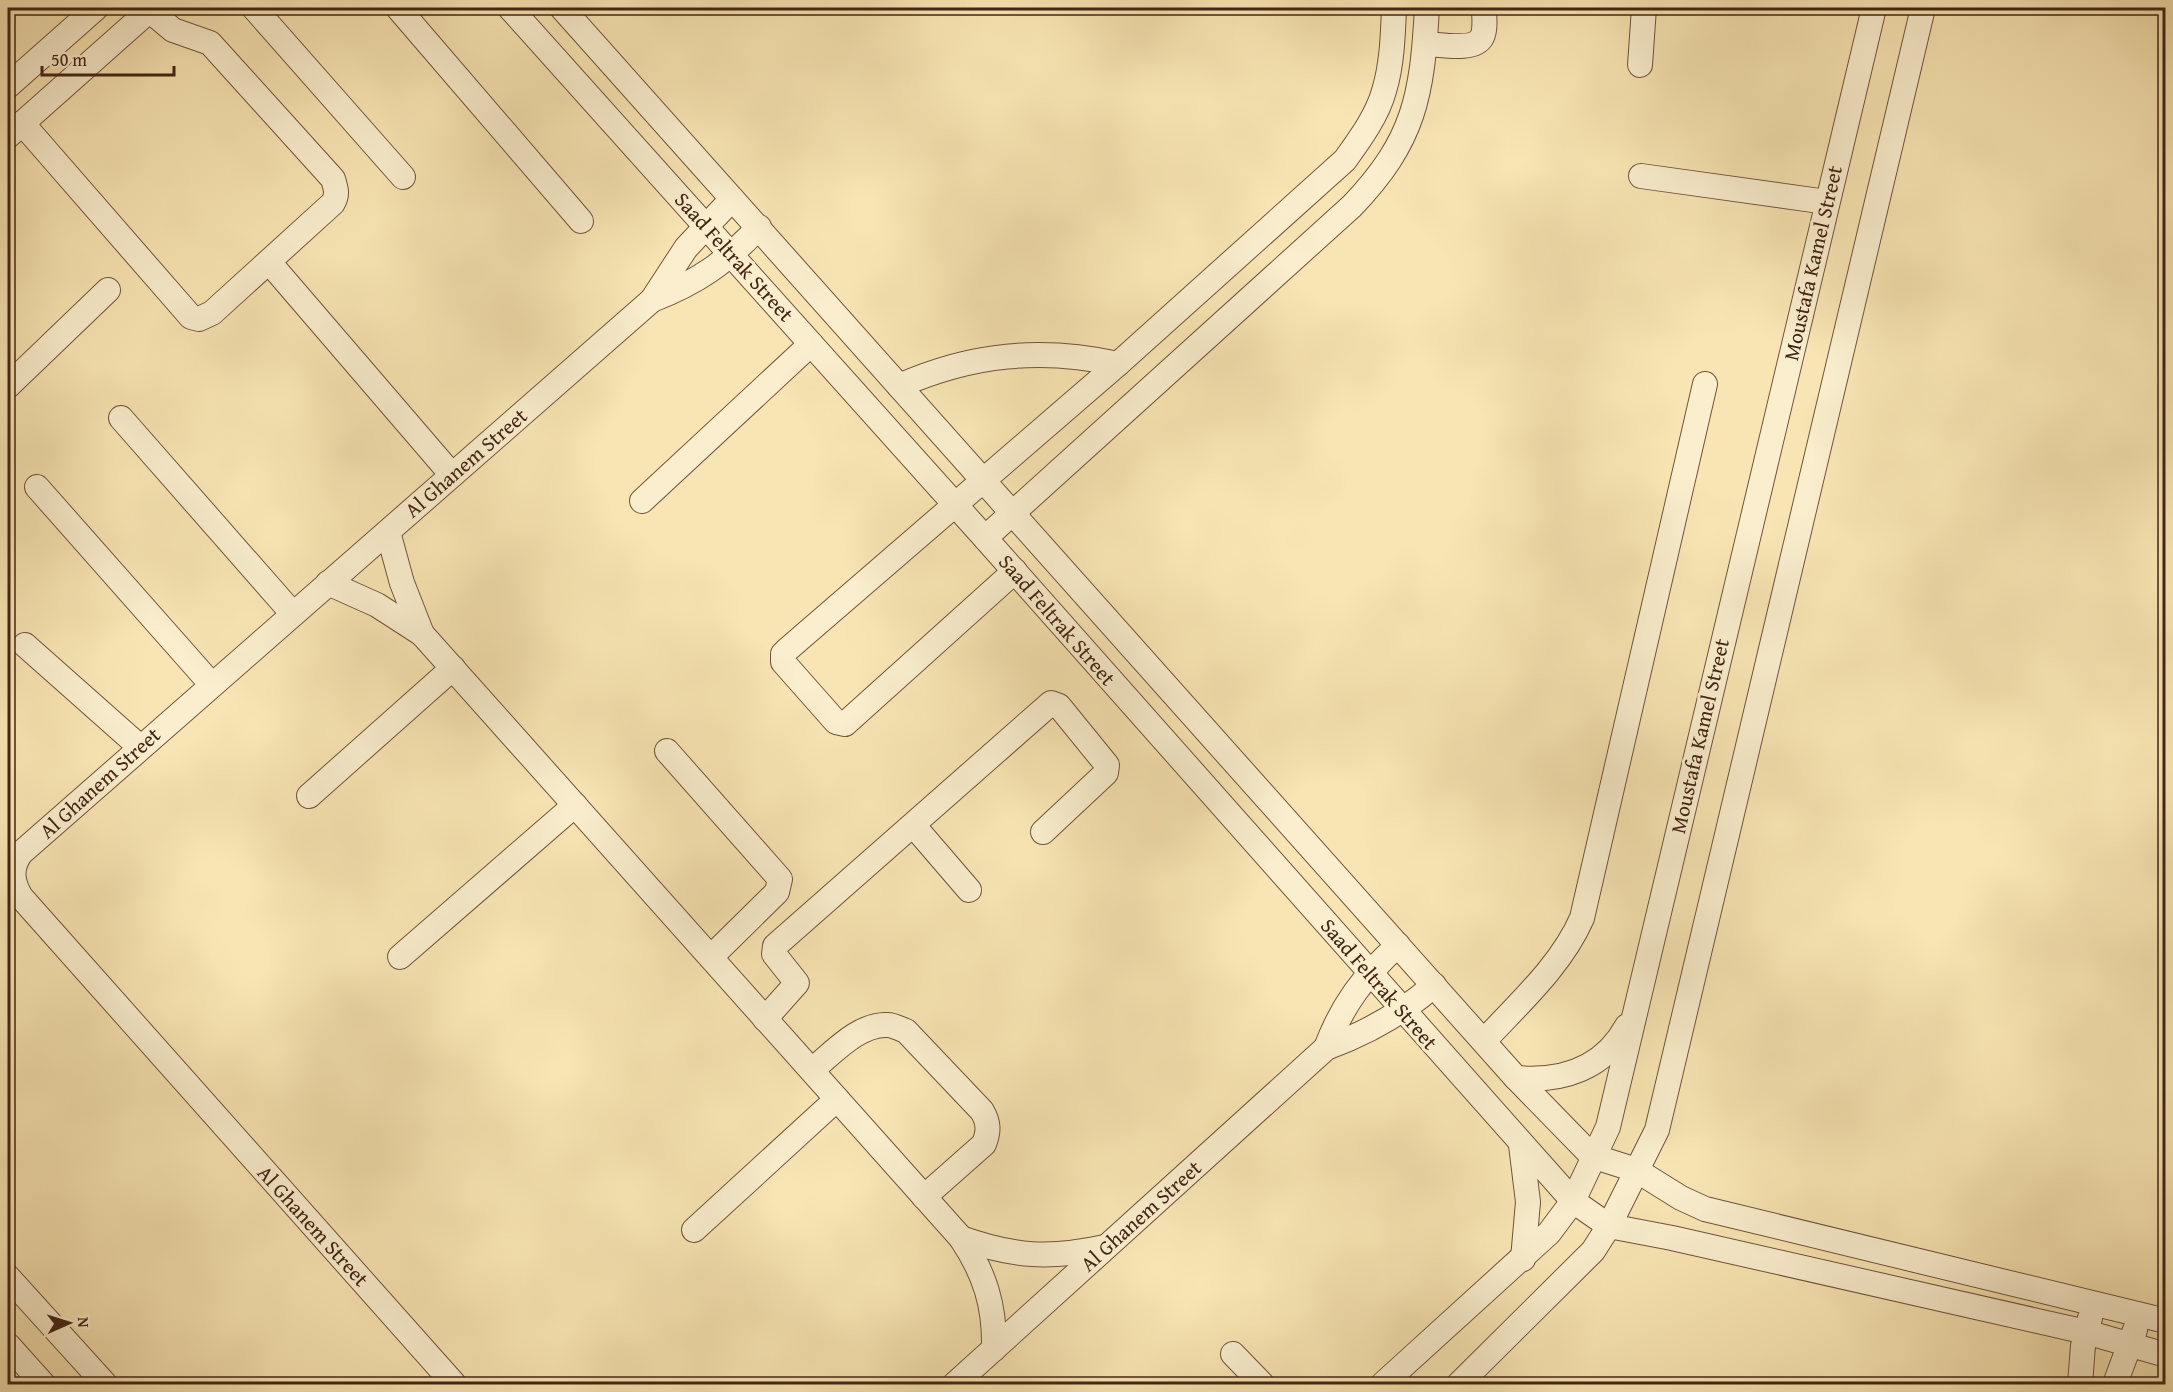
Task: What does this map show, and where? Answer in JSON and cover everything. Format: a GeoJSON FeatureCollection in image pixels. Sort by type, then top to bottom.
{"type":"FeatureCollection","features":[{"type":"Feature","properties":{"kind":"street"},"geometry":{"type":"LineString","coordinates":[[8,86],[96,8]]}},
{"type":"Feature","properties":{"kind":"street"},"geometry":{"type":"LineString","coordinates":[[254,8],[403,177]]}},
{"type":"Feature","properties":{"kind":"street"},"geometry":{"type":"LineString","coordinates":[[398,8],[581,221]]}},
{"type":"Feature","properties":{"kind":"street","name":"Saad Feltrak Street"},"geometry":{"type":"LineString","coordinates":[[510,8],[1015,571],[1521,1145],[1573,1201],[1609,1226]]}},
{"type":"Feature","properties":{"kind":"street","name":"Saad Feltrak Street"},"geometry":{"type":"LineString","coordinates":[[562,8],[1516,1078],[1593,1156],[1636,1170],[1673,1194],[1705,1209],[1767,1226],[2166,1321]]}},
{"type":"Feature","properties":{"kind":"street"},"geometry":{"type":"LineString","coordinates":[[1015,571],[846,724],[836,722],[783,662],[783,654],[788,649],[1118,364],[1345,160],[1368,128],[1384,92],[1392,48],[1394,8]]}},
{"type":"Feature","properties":{"kind":"street"},"geometry":{"type":"LineString","coordinates":[[985,538],[1352,206],[1379,178],[1401,145],[1416,108],[1424,69],[1428,8]]}},
{"type":"Feature","properties":{"kind":"street"},"geometry":{"type":"LineString","coordinates":[[1425,44],[1474,44],[1481,39],[1484,31],[1484,8]]}},
{"type":"Feature","properties":{"kind":"street"},"geometry":{"type":"LineString","coordinates":[[1640,65],[1644,8]]}},
{"type":"Feature","properties":{"kind":"street","name":"Moustafa Kamel Street"},"geometry":{"type":"LineString","coordinates":[[1383,1384],[1549,1233],[1573,1201],[1608,1127],[1874,8]]}},
{"type":"Feature","properties":{"kind":"street"},"geometry":{"type":"LineString","coordinates":[[1460,1384],[1593,1251],[1609,1226],[1658,1130],[1923,8]]}},
{"type":"Feature","properties":{"kind":"street"},"geometry":{"type":"LineString","coordinates":[[151,9],[173,30],[210,43],[333,179],[338,195],[333,203],[212,313],[199,319],[191,317],[15,130],[95,59],[151,9]]}},
{"type":"Feature","properties":{"kind":"street"},"geometry":{"type":"LineString","coordinates":[[70,30],[95,59]]}},
{"type":"Feature","properties":{"kind":"street"},"geometry":{"type":"LineString","coordinates":[[1641,176],[1827,202]]}},
{"type":"Feature","properties":{"kind":"street","name":"Al Ghanem Street"},"geometry":{"type":"LineString","coordinates":[[652,300],[668,273],[706,225],[732,199]]}},
{"type":"Feature","properties":{"kind":"street","name":"Al Ghanem Street"},"geometry":{"type":"LineString","coordinates":[[454,1384],[21,897],[14,886],[12,863],[140,747],[652,300],[708,274],[732,256],[759,227]]}},
{"type":"Feature","properties":{"kind":"street"},"geometry":{"type":"LineString","coordinates":[[268,262],[452,475]]}},
{"type":"Feature","properties":{"kind":"street"},"geometry":{"type":"LineString","coordinates":[[8,386],[108,290]]}},
{"type":"Feature","properties":{"kind":"street"},"geometry":{"type":"LineString","coordinates":[[642,501],[811,344]]}},
{"type":"Feature","properties":{"kind":"street"},"geometry":{"type":"LineString","coordinates":[[899,386],[951,366],[1006,355],[1063,354],[1118,364]]}},
{"type":"Feature","properties":{"kind":"street"},"geometry":{"type":"LineString","coordinates":[[1484,1041],[1560,957],[1571,943],[1582,918],[1705,384]]}},
{"type":"Feature","properties":{"kind":"street"},"geometry":{"type":"LineString","coordinates":[[121,418],[293,614]]}},
{"type":"Feature","properties":{"kind":"street"},"geometry":{"type":"LineString","coordinates":[[37,487],[212,685]]}},
{"type":"Feature","properties":{"kind":"street"},"geometry":{"type":"LineString","coordinates":[[388,532],[402,583],[422,634]]}},
{"type":"Feature","properties":{"kind":"street"},"geometry":{"type":"LineString","coordinates":[[328,584],[377,605],[422,634],[961,1238],[978,1263],[989,1290],[994,1319],[994,1349]]}},
{"type":"Feature","properties":{"kind":"street"},"geometry":{"type":"LineString","coordinates":[[25,645],[140,747]]}},
{"type":"Feature","properties":{"kind":"street"},"geometry":{"type":"LineString","coordinates":[[309,796],[453,668]]}},
{"type":"Feature","properties":{"kind":"street"},"geometry":{"type":"LineString","coordinates":[[765,1019],[796,983],[774,954],[775,946],[1051,703],[1059,706],[1107,765],[1106,773],[1043,832]]}},
{"type":"Feature","properties":{"kind":"street"},"geometry":{"type":"LineString","coordinates":[[667,751],[780,879],[777,892],[711,957]]}},
{"type":"Feature","properties":{"kind":"street"},"geometry":{"type":"LineString","coordinates":[[400,957],[575,805]]}},
{"type":"Feature","properties":{"kind":"street"},"geometry":{"type":"LineString","coordinates":[[914,826],[969,890]]}},
{"type":"Feature","properties":{"kind":"street","name":"Al Ghanem Street"},"geometry":{"type":"LineString","coordinates":[[1326,1048],[1343,1008],[1368,972],[1398,945]]}},
{"type":"Feature","properties":{"kind":"street","name":"Al Ghanem Street"},"geometry":{"type":"LineString","coordinates":[[955,1384],[1326,1048],[1378,1026],[1403,1011],[1434,985]]}},
{"type":"Feature","properties":{"kind":"street"},"geometry":{"type":"LineString","coordinates":[[1516,1078],[1540,1080],[1564,1077],[1586,1068],[1606,1054],[1621,1037],[1633,1016]]}},
{"type":"Feature","properties":{"kind":"street"},"geometry":{"type":"LineString","coordinates":[[812,1071],[855,1036],[870,1027],[888,1025],[906,1031],[982,1111],[988,1122],[988,1133],[984,1144],[924,1197]]}},
{"type":"Feature","properties":{"kind":"street"},"geometry":{"type":"LineString","coordinates":[[694,1230],[837,1099]]}},
{"type":"Feature","properties":{"kind":"street"},"geometry":{"type":"LineString","coordinates":[[1521,1145],[1528,1202],[1523,1259]]}},
{"type":"Feature","properties":{"kind":"street"},"geometry":{"type":"LineString","coordinates":[[1609,1226],[2086,1332],[2166,1355]]}},
{"type":"Feature","properties":{"kind":"street"},"geometry":{"type":"LineString","coordinates":[[1760,1258],[1767,1226]]}},
{"type":"Feature","properties":{"kind":"street"},"geometry":{"type":"LineString","coordinates":[[961,1238],[996,1251],[1033,1256],[1070,1255],[1107,1247]]}},
{"type":"Feature","properties":{"kind":"street"},"geometry":{"type":"LineString","coordinates":[[8,1277],[105,1384]]}},
{"type":"Feature","properties":{"kind":"street"},"geometry":{"type":"LineString","coordinates":[[2080,1384],[2086,1332],[2093,1304]]}},
{"type":"Feature","properties":{"kind":"street"},"geometry":{"type":"LineString","coordinates":[[2115,1384],[2131,1346],[2139,1314]]}},
{"type":"Feature","properties":{"kind":"street"},"geometry":{"type":"LineString","coordinates":[[8,1345],[43,1384]]}},
{"type":"Feature","properties":{"kind":"street"},"geometry":{"type":"LineString","coordinates":[[1233,1354],[1262,1384]]}}]}
